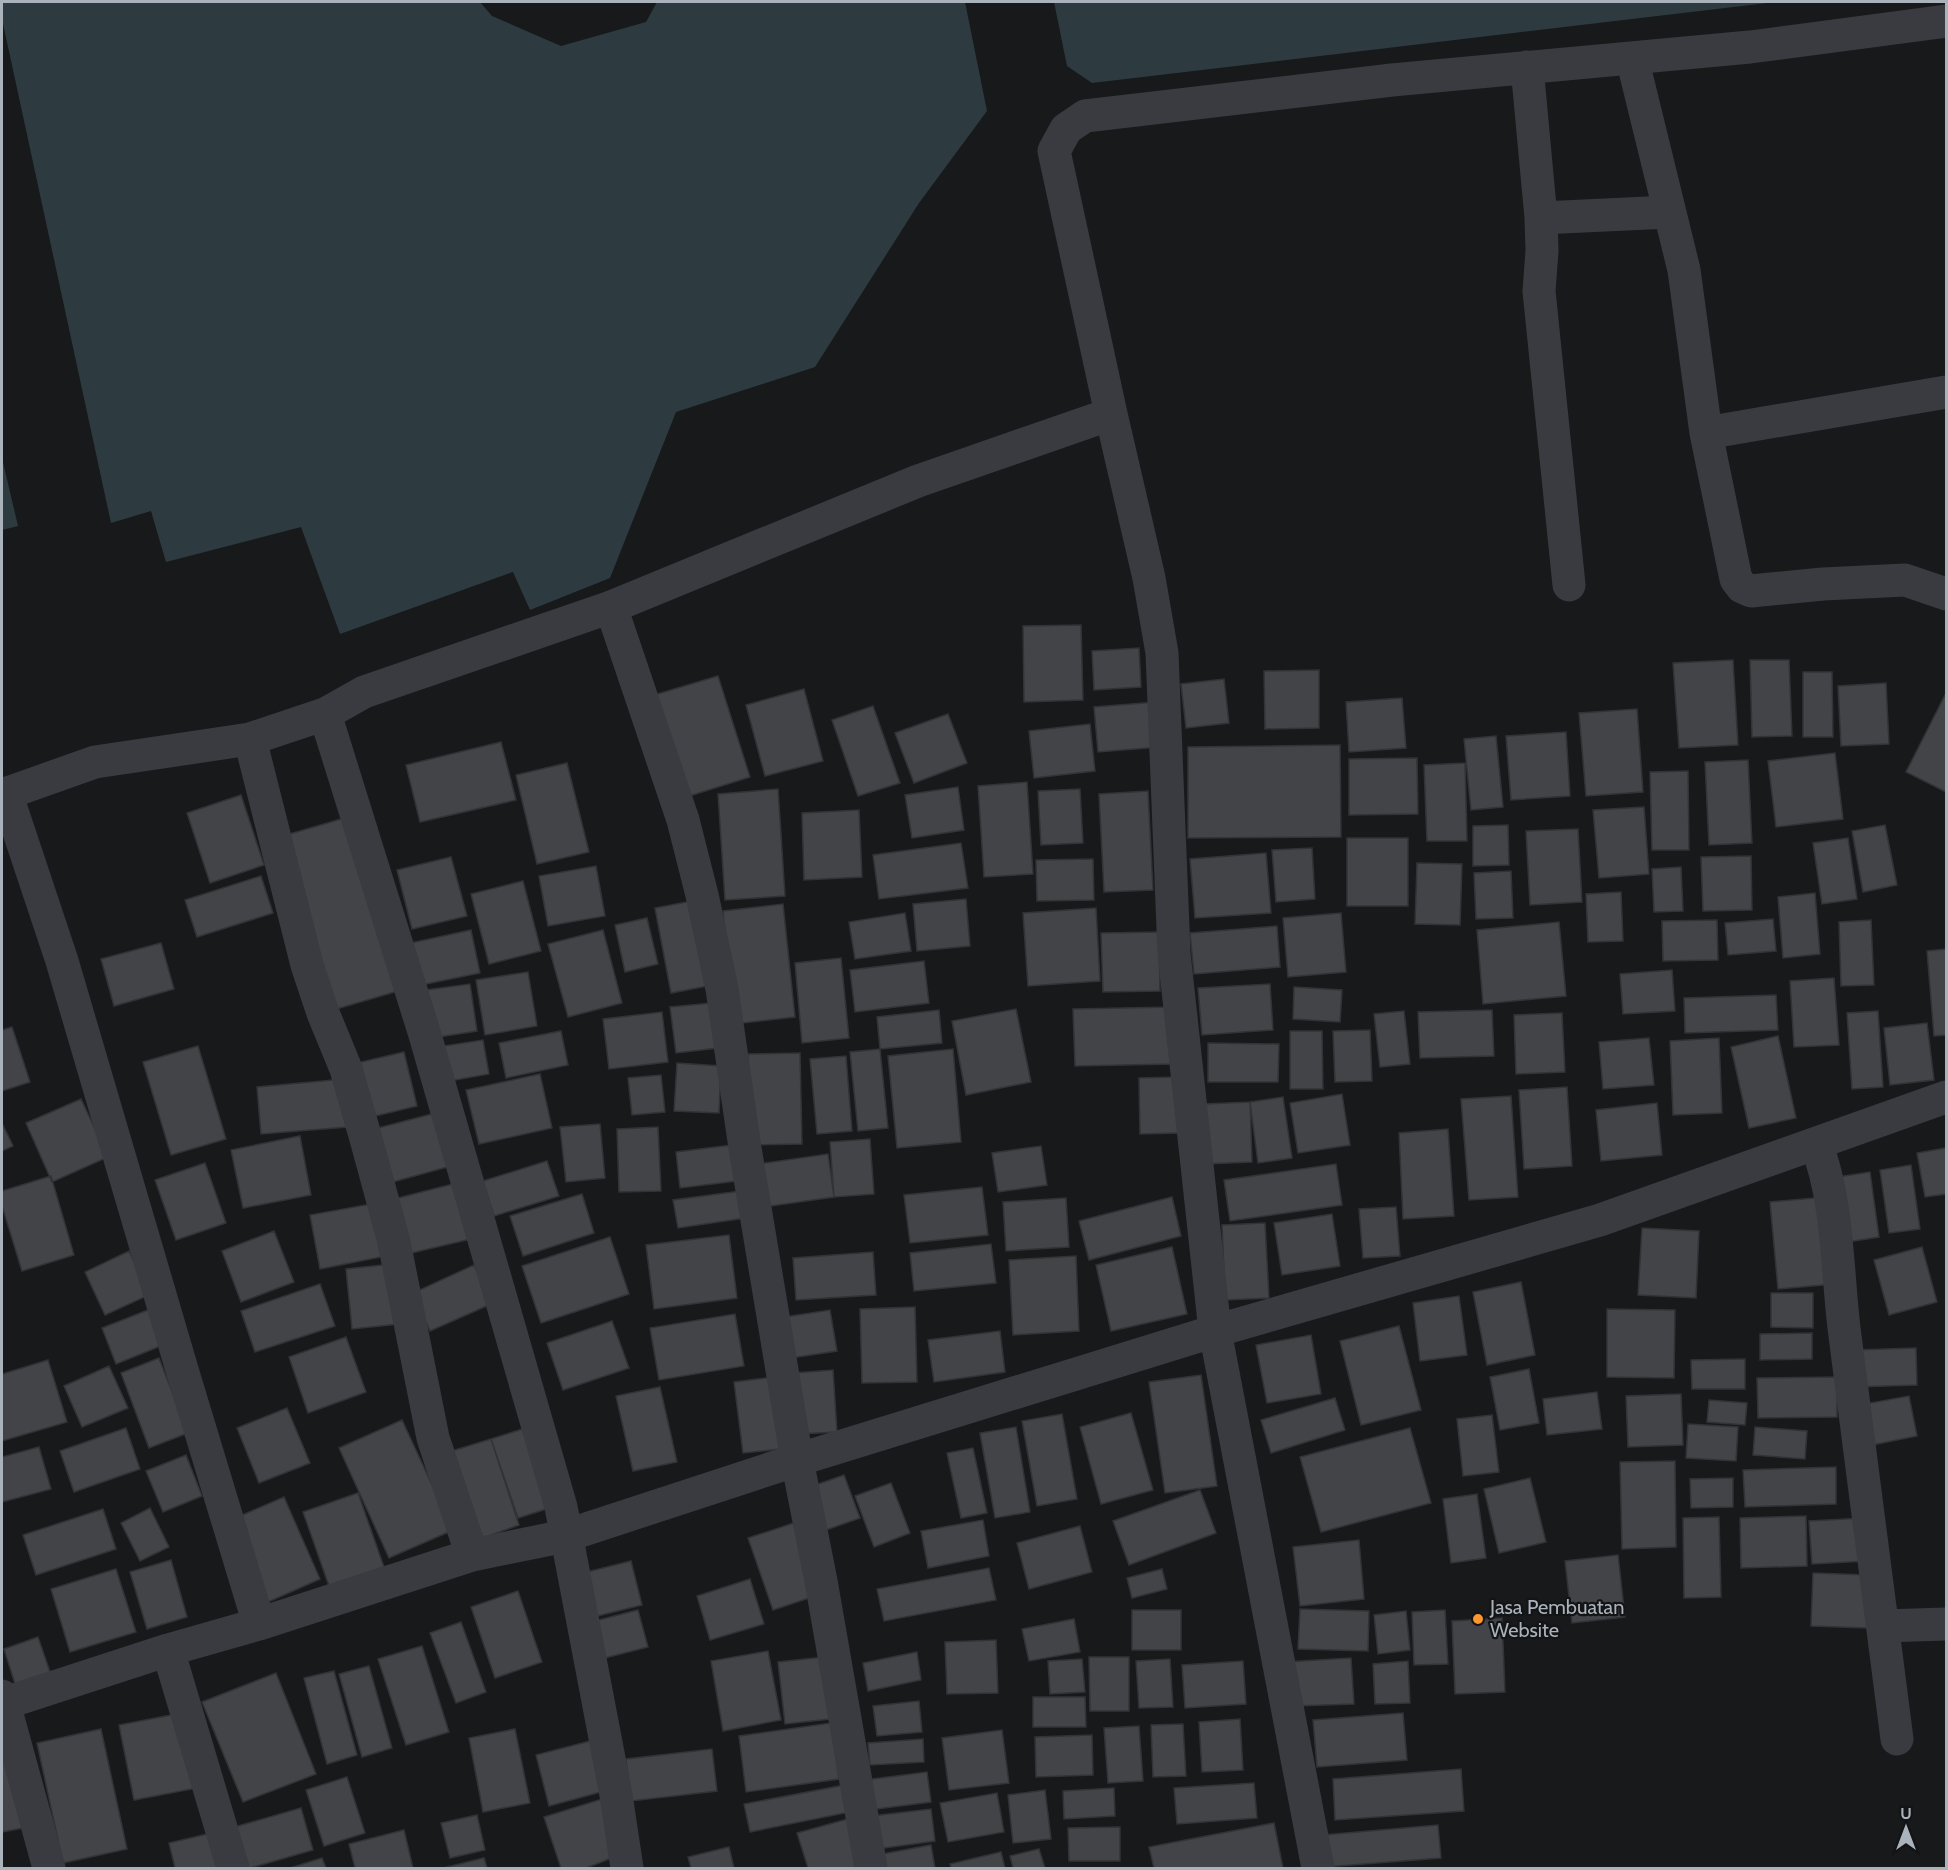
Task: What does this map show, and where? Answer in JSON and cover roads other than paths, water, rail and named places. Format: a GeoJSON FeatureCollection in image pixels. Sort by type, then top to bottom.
{"type":"FeatureCollection","features":[{"type":"Feature","properties":{"kind":"street"},"geometry":{"type":"LineString","coordinates":[[1318,1869],[1215,1331],[1174,953],[1162,653],[1149,578],[1054,152],[1066,129],[1085,116],[1392,80],[1773,44],[1947,21]]}},
{"type":"Feature","properties":{"kind":"street"},"geometry":{"type":"LineString","coordinates":[[1632,58],[1684,270],[1706,433],[1736,579],[1742,588],[1751,591],[1823,584],[1905,580],[1947,594]]}},
{"type":"Feature","properties":{"kind":"street"},"geometry":{"type":"LineString","coordinates":[[1527,67],[1541,218],[1542,251],[1539,291],[1569,585]]}},
{"type":"Feature","properties":{"kind":"street"},"geometry":{"type":"LineString","coordinates":[[1541,218],[1669,212]]}},
{"type":"Feature","properties":{"kind":"street"},"geometry":{"type":"LineString","coordinates":[[1706,433],[1947,392]]}},
{"type":"Feature","properties":{"kind":"street"},"geometry":{"type":"LineString","coordinates":[[259,1624],[63,961],[4,794],[95,762],[250,739],[325,714],[364,692],[611,607],[918,481],[1111,414]]}},
{"type":"Feature","properties":{"kind":"street"},"geometry":{"type":"LineString","coordinates":[[611,607],[683,820],[722,989],[745,1148],[797,1460],[821,1581],[871,1869]]}},
{"type":"Feature","properties":{"kind":"street"},"geometry":{"type":"LineString","coordinates":[[325,714],[425,1035],[561,1507],[616,1795],[627,1869]]}},
{"type":"Feature","properties":{"kind":"street"},"geometry":{"type":"LineString","coordinates":[[250,739],[307,965],[345,1069],[369,1150],[394,1242],[433,1438],[472,1555]]}},
{"type":"Feature","properties":{"kind":"street"},"geometry":{"type":"LineString","coordinates":[[49,1869],[2,1701],[259,1624],[472,1555],[565,1536],[797,1460],[1215,1331],[1600,1220],[1947,1097]]}},
{"type":"Feature","properties":{"kind":"street"},"geometry":{"type":"LineString","coordinates":[[1816,1144],[1829,1188],[1842,1310],[1897,1739]]}},
{"type":"Feature","properties":{"kind":"street"},"geometry":{"type":"LineString","coordinates":[[1883,1626],[1947,1624]]}},
{"type":"Feature","properties":{"kind":"street"},"geometry":{"type":"LineString","coordinates":[[168,1650],[233,1869]]}},
{"type":"Feature","properties":{"kind":"place","name":"Jasa Pembuatan Website"},"geometry":{"type":"Point","coordinates":[1478,1619]}}]}
